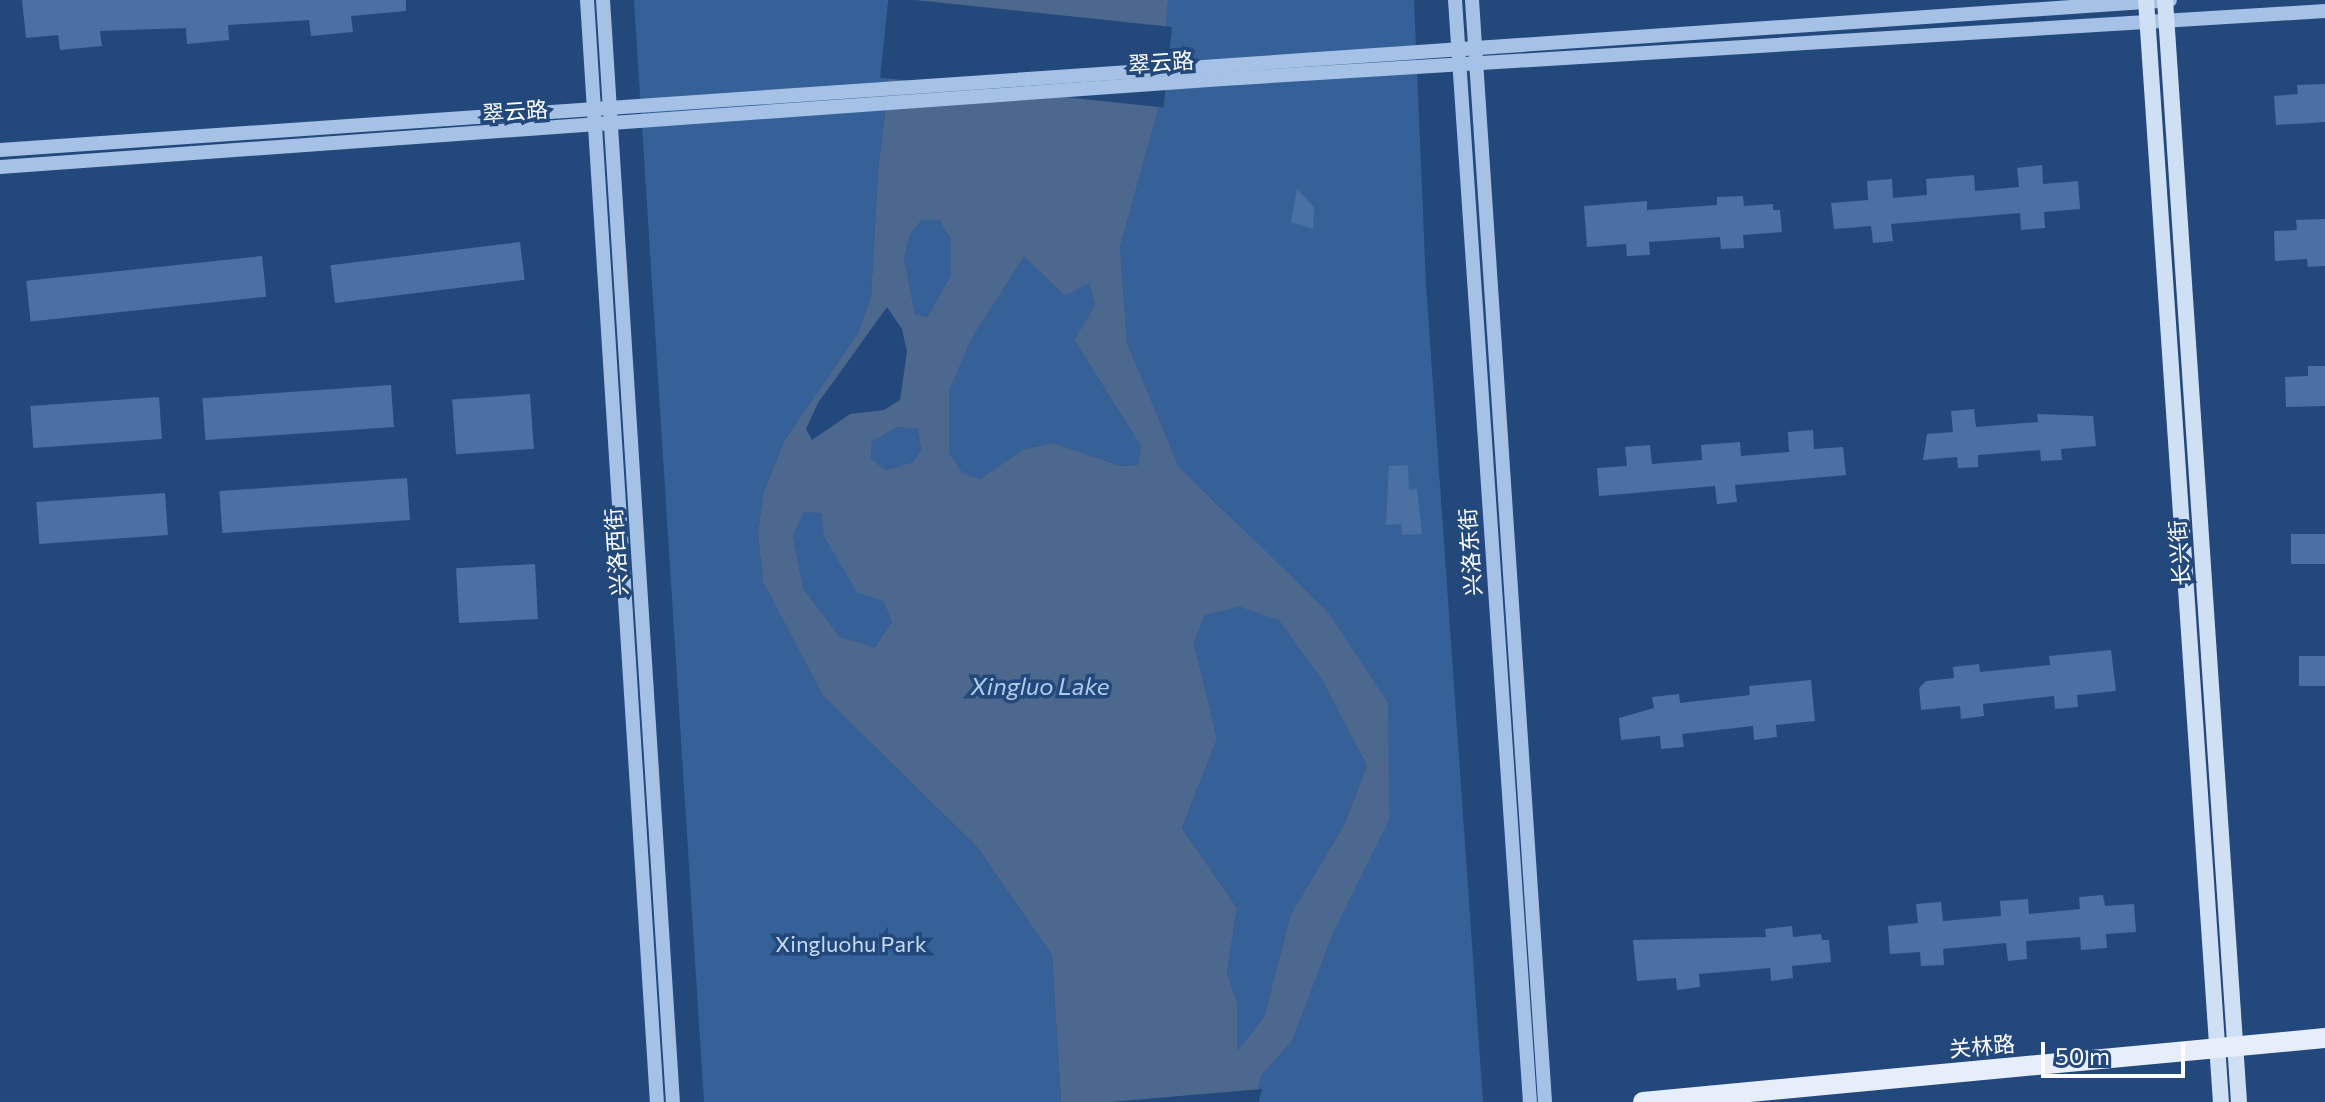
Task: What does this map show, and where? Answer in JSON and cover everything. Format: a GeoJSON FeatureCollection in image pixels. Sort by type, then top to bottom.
{"type":"FeatureCollection","features":[{"type":"Feature","properties":{"kind":"main road","name":"长兴街"},"geometry":{"type":"LineString","coordinates":[[2166,0],[2225,1048],[2221,1102]]}},
{"type":"Feature","properties":{"kind":"main road","name":"长兴街"},"geometry":{"type":"LineString","coordinates":[[2146,1],[2225,1048],[2239,1102]]}},
{"type":"Feature","properties":{"kind":"main road","name":"关林路"},"geometry":{"type":"LineString","coordinates":[[1643,1102],[2325,1038]]}},
{"type":"Feature","properties":{"kind":"street","name":"兴洛西街"},"geometry":{"type":"LineString","coordinates":[[587,0],[657,1102]]}},
{"type":"Feature","properties":{"kind":"street","name":"兴洛西街"},"geometry":{"type":"LineString","coordinates":[[603,0],[673,1102]]}},
{"type":"Feature","properties":{"kind":"street","name":"兴洛东街"},"geometry":{"type":"LineString","coordinates":[[1455,0],[1530,1102]]}},
{"type":"Feature","properties":{"kind":"street","name":"兴洛东街"},"geometry":{"type":"LineString","coordinates":[[1472,0],[1545,1102]]}},
{"type":"Feature","properties":{"kind":"street","name":"翠云路"},"geometry":{"type":"LineString","coordinates":[[0,150],[1220,61],[1475,48],[2166,0]]}},
{"type":"Feature","properties":{"kind":"street","name":"翠云路"},"geometry":{"type":"LineString","coordinates":[[0,167],[611,127],[1223,79],[2325,11]]}},
{"type":"Feature","properties":{"kind":"green space","name":"Xingluohu Park"},"geometry":{"type":"Polygon","coordinates":[[[634,0],[899,0],[878,171],[871,297],[858,333],[784,441],[763,494],[758,534],[763,582],[823,696],[977,847],[1052,955],[1061,1102],[704,1102],[634,0]]]}},
{"type":"Feature","properties":{"kind":"green space"},"geometry":{"type":"Polygon","coordinates":[[[1168,0],[1414,0],[1426,284],[1483,1102],[1255,1102],[1261,1076],[1292,1041],[1334,931],[1388,703],[1236,522],[1179,467],[1127,343],[1120,247],[1159,107],[1168,0]]]}},
{"type":"Feature","properties":{"kind":"green space"},"geometry":{"type":"Polygon","coordinates":[[[922,220],[939,220],[951,239],[951,275],[927,317],[915,314],[904,258],[910,234],[922,220]]]}},
{"type":"Feature","properties":{"kind":"green space"},"geometry":{"type":"Polygon","coordinates":[[[1024,257],[1065,296],[1089,282],[1095,305],[1074,340],[1141,446],[1138,465],[1121,466],[1054,443],[1024,449],[980,479],[963,473],[949,453],[949,391],[972,338],[1024,257]]]}},
{"type":"Feature","properties":{"kind":"green space"},"geometry":{"type":"Polygon","coordinates":[[[898,427],[918,429],[921,450],[913,462],[886,470],[871,459],[871,442],[898,427]]]}},
{"type":"Feature","properties":{"kind":"green space"},"geometry":{"type":"Polygon","coordinates":[[[804,512],[822,512],[883,601],[892,622],[875,647],[840,637],[803,588],[793,536],[804,512]]]}},
{"type":"Feature","properties":{"kind":"green space"},"geometry":{"type":"Polygon","coordinates":[[[1240,607],[1279,619],[1322,680],[1367,766],[1344,825],[1291,914],[1264,1017],[1237,1053],[1237,1002],[1227,973],[1237,908],[1182,828],[1217,739],[1194,643],[1205,615],[1240,607]]]}},
{"type":"Feature","properties":{"kind":"water","name":"Xingluo Lake"},"geometry":{"type":"Polygon","coordinates":[[[899,0],[1168,0],[1159,107],[1120,247],[1127,343],[1179,467],[1327,611],[1388,703],[1389,820],[1334,931],[1292,1041],[1261,1076],[1255,1102],[1061,1102],[1052,955],[977,847],[823,696],[763,582],[758,534],[763,494],[784,441],[858,333],[871,297],[878,171],[899,0]],[[922,220],[910,234],[904,258],[915,314],[927,317],[951,275],[951,239],[939,220],[922,220]],[[1024,257],[972,338],[949,391],[949,453],[963,473],[980,479],[1024,449],[1054,443],[1121,466],[1138,465],[1141,446],[1074,340],[1095,305],[1089,283],[1065,296],[1024,257]],[[887,307],[818,403],[806,429],[812,440],[850,414],[884,410],[900,400],[907,352],[902,329],[887,307]],[[898,427],[871,442],[871,459],[886,470],[913,462],[921,450],[918,429],[898,427]],[[804,512],[793,536],[803,588],[840,637],[875,647],[892,622],[883,601],[857,592],[824,536],[822,513],[804,512]],[[1240,607],[1205,615],[1194,643],[1217,739],[1182,828],[1237,908],[1227,973],[1237,1002],[1237,1052],[1264,1017],[1291,914],[1344,825],[1367,766],[1322,680],[1279,620],[1240,607]]]}},
{"type":"Feature","properties":{"kind":"pier"},"geometry":{"type":"Polygon","coordinates":[[[888,0],[915,0],[1172,27],[1164,108],[880,78],[888,0]]]}},
{"type":"Feature","properties":{"kind":"pier"},"geometry":{"type":"Polygon","coordinates":[[[1262,1089],[1259,1102],[1110,1102],[1262,1089]]]}},
{"type":"Feature","properties":{"kind":"building"},"geometry":{"type":"Polygon","coordinates":[[[22,0],[406,0],[406,11],[351,16],[353,32],[311,36],[309,20],[228,25],[229,40],[187,44],[186,28],[100,31],[102,46],[60,50],[58,35],[26,38],[22,0]]]}},
{"type":"Feature","properties":{"kind":"building"},"geometry":{"type":"Polygon","coordinates":[[[2325,84],[2325,122],[2276,125],[2274,96],[2298,94],[2297,85],[2325,84]]]}},
{"type":"Feature","properties":{"kind":"building"},"geometry":{"type":"Polygon","coordinates":[[[2042,165],[2043,184],[2078,181],[2080,209],[2044,212],[2045,228],[2021,230],[2020,213],[1891,224],[1893,241],[1873,243],[1871,226],[1834,229],[1831,203],[1868,200],[1867,181],[1892,179],[1893,198],[1927,195],[1926,179],[1974,175],[1975,191],[2019,187],[2017,168],[2042,165]]]}},
{"type":"Feature","properties":{"kind":"building"},"geometry":{"type":"Polygon","coordinates":[[[1297,189],[1314,207],[1313,229],[1291,222],[1297,189]]]}},
{"type":"Feature","properties":{"kind":"building"},"geometry":{"type":"Polygon","coordinates":[[[1743,196],[1744,206],[1773,204],[1773,210],[1780,210],[1782,232],[1743,235],[1744,248],[1721,249],[1720,237],[1649,242],[1650,255],[1627,256],[1626,244],[1587,247],[1584,206],[1647,201],[1647,210],[1717,205],[1717,197],[1743,196]]]}},
{"type":"Feature","properties":{"kind":"building"},"geometry":{"type":"Polygon","coordinates":[[[2325,219],[2325,266],[2308,267],[2307,259],[2275,261],[2274,231],[2297,230],[2296,220],[2325,219]]]}},
{"type":"Feature","properties":{"kind":"building"},"geometry":{"type":"Polygon","coordinates":[[[520,242],[525,280],[335,303],[330,265],[520,242]]]}},
{"type":"Feature","properties":{"kind":"building"},"geometry":{"type":"Polygon","coordinates":[[[262,256],[266,297],[31,322],[26,281],[262,256]]]}},
{"type":"Feature","properties":{"kind":"building"},"geometry":{"type":"Polygon","coordinates":[[[2308,366],[2325,366],[2325,406],[2286,407],[2285,377],[2308,376],[2308,366]]]}},
{"type":"Feature","properties":{"kind":"building"},"geometry":{"type":"Polygon","coordinates":[[[391,385],[394,427],[205,440],[202,398],[391,385]]]}},
{"type":"Feature","properties":{"kind":"building"},"geometry":{"type":"Polygon","coordinates":[[[530,394],[534,449],[456,454],[452,399],[530,394]]]}},
{"type":"Feature","properties":{"kind":"building"},"geometry":{"type":"Polygon","coordinates":[[[159,397],[162,439],[33,448],[30,406],[159,397]]]}},
{"type":"Feature","properties":{"kind":"building"},"geometry":{"type":"Polygon","coordinates":[[[1974,409],[1976,427],[2038,422],[2037,414],[2093,416],[2096,446],[2061,449],[2062,460],[2041,461],[2040,450],[1978,455],[1978,467],[1958,468],[1957,457],[1923,460],[1927,434],[1953,432],[1951,411],[1974,409]]]}},
{"type":"Feature","properties":{"kind":"building"},"geometry":{"type":"Polygon","coordinates":[[[1813,430],[1814,449],[1843,447],[1846,475],[1735,485],[1737,502],[1717,504],[1715,486],[1599,496],[1597,468],[1627,466],[1625,447],[1650,445],[1652,464],[1702,460],[1701,445],[1740,442],[1741,456],[1789,452],[1788,432],[1813,430]]]}},
{"type":"Feature","properties":{"kind":"building"},"geometry":{"type":"Polygon","coordinates":[[[1408,465],[1409,490],[1417,489],[1422,534],[1402,535],[1401,524],[1386,525],[1389,466],[1408,465]]]}},
{"type":"Feature","properties":{"kind":"building"},"geometry":{"type":"Polygon","coordinates":[[[407,478],[410,520],[222,533],[219,491],[407,478]]]}},
{"type":"Feature","properties":{"kind":"building"},"geometry":{"type":"Polygon","coordinates":[[[165,493],[168,535],[39,544],[36,502],[165,493]]]}},
{"type":"Feature","properties":{"kind":"building"},"geometry":{"type":"Polygon","coordinates":[[[2291,534],[2325,534],[2325,564],[2291,564],[2291,534]]]}},
{"type":"Feature","properties":{"kind":"building"},"geometry":{"type":"Polygon","coordinates":[[[535,564],[538,619],[459,623],[456,568],[535,564]]]}},
{"type":"Feature","properties":{"kind":"building"},"geometry":{"type":"Polygon","coordinates":[[[2111,650],[2116,691],[2077,695],[2078,707],[2055,709],[2054,696],[1983,704],[1984,716],[1961,719],[1960,706],[1921,710],[1919,688],[1926,681],[1954,678],[1953,667],[1979,664],[1980,672],[2050,665],[2049,656],[2111,650]]]}},
{"type":"Feature","properties":{"kind":"building"},"geometry":{"type":"Polygon","coordinates":[[[2299,656],[2325,656],[2325,686],[2299,686],[2299,656]]]}},
{"type":"Feature","properties":{"kind":"building"},"geometry":{"type":"Polygon","coordinates":[[[1811,680],[1815,721],[1776,725],[1777,737],[1754,740],[1753,726],[1682,734],[1684,747],[1661,749],[1660,736],[1621,740],[1619,718],[1654,708],[1652,697],[1679,694],[1680,703],[1750,695],[1749,686],[1811,680]]]}},
{"type":"Feature","properties":{"kind":"building"},"geometry":{"type":"Polygon","coordinates":[[[2103,895],[2105,906],[2134,904],[2136,932],[2106,934],[2107,948],[2081,950],[2080,937],[2026,941],[2027,959],[2008,961],[2006,943],[1943,949],[1944,965],[1921,966],[1920,952],[1890,954],[1888,926],[1918,923],[1916,904],[1941,902],[1943,921],[2001,916],[2000,901],[2028,899],[2029,914],[2080,909],[2079,897],[2103,895]]]}},
{"type":"Feature","properties":{"kind":"building"},"geometry":{"type":"Polygon","coordinates":[[[1792,926],[1793,937],[1821,934],[1822,940],[1829,940],[1831,962],[1792,966],[1793,978],[1771,981],[1770,968],[1699,974],[1700,987],[1677,990],[1676,978],[1637,981],[1633,940],[1766,937],[1765,929],[1792,926]]]}}]}
